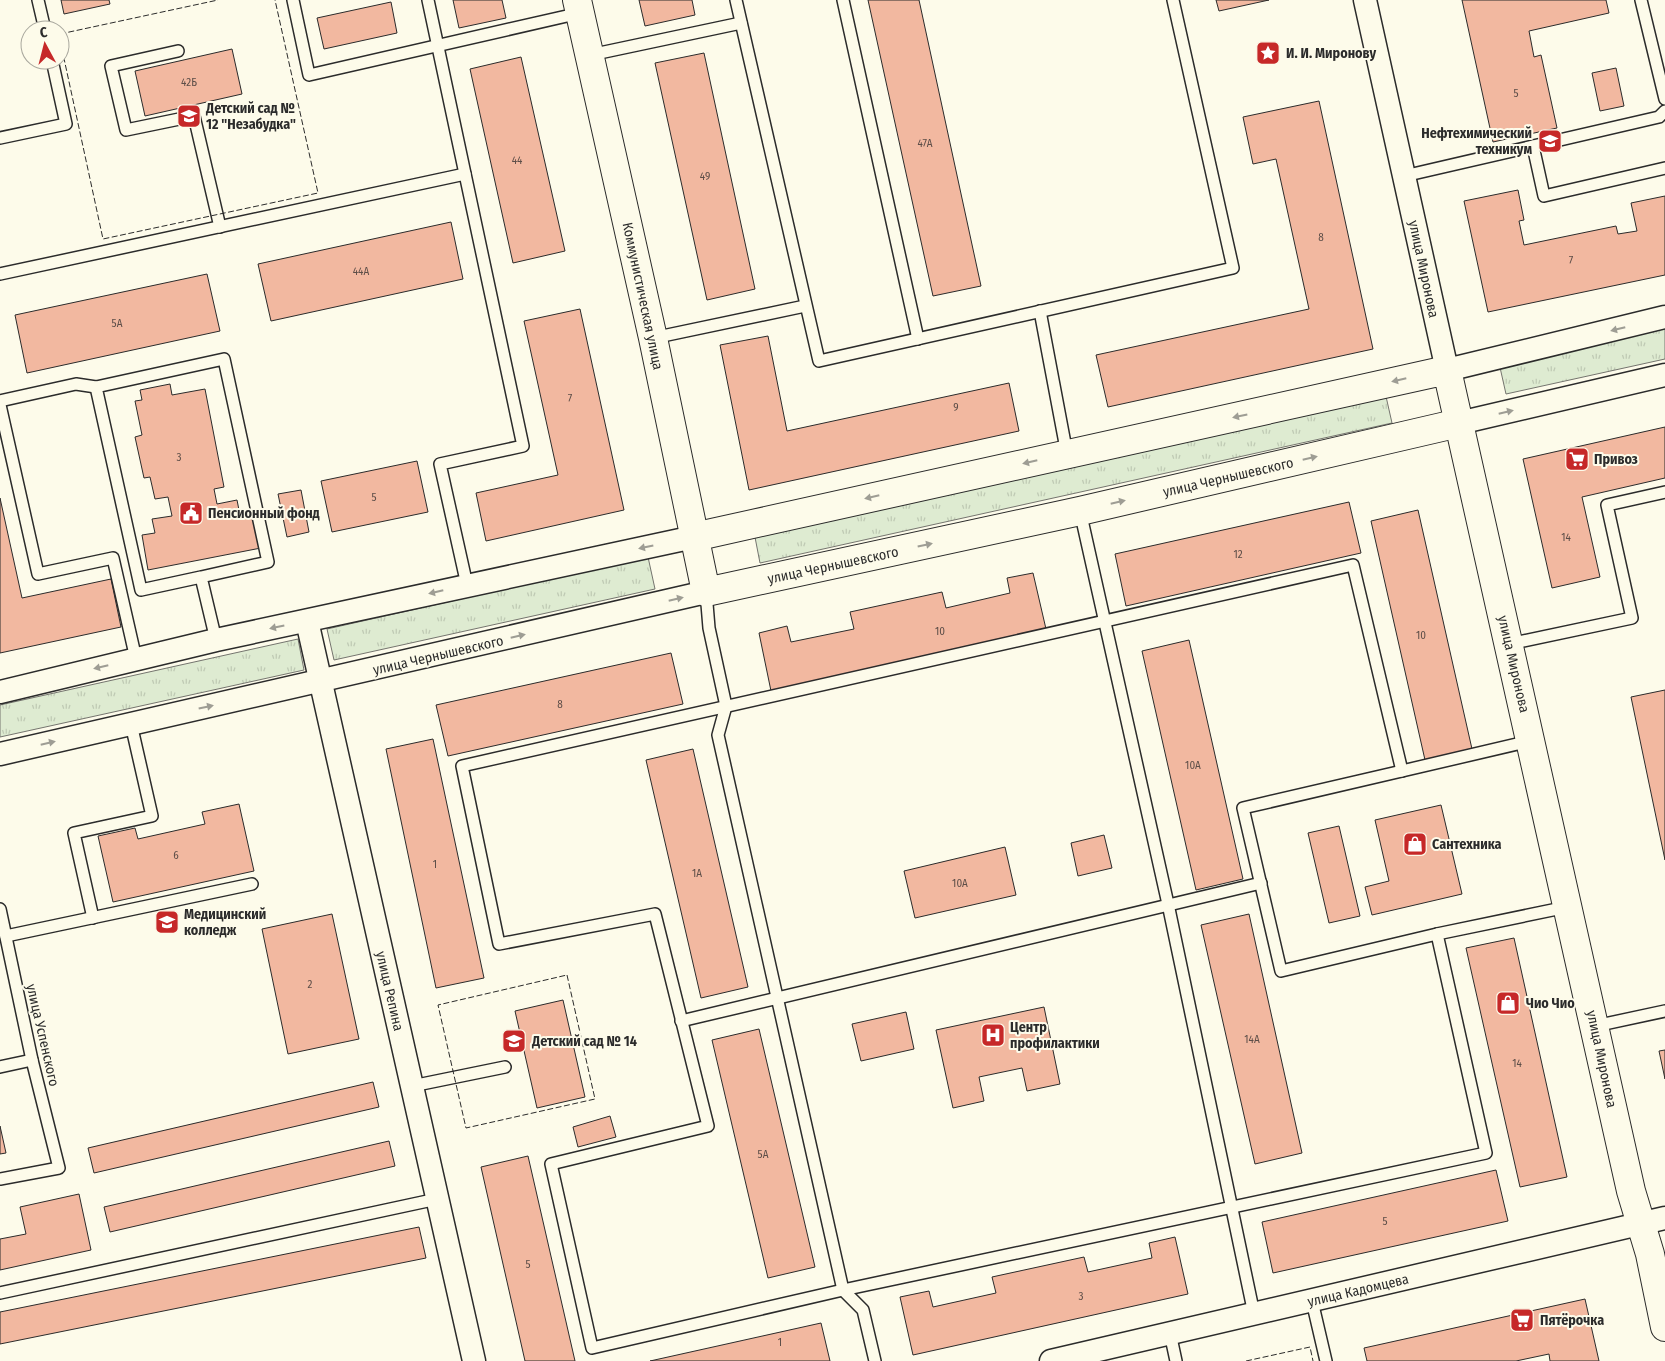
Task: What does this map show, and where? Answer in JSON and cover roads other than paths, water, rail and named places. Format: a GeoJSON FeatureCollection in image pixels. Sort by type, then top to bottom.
{"type":"FeatureCollection","features":[{"type":"Feature","properties":{"kind":"main road","name":"Коммунистическая улица"},"geometry":{"type":"LineString","coordinates":[[579,7],[653,338],[706,592]]}},
{"type":"Feature","properties":{"kind":"main road","name":"улица Миронова"},"geometry":{"type":"LineString","coordinates":[[1446,370],[1595,1026],[1652,1221],[1650,1254],[1665,1327]]}},
{"type":"Feature","properties":{"kind":"main road"},"geometry":{"type":"LineString","coordinates":[[694,537],[1446,370]]}},
{"type":"Feature","properties":{"kind":"main road","name":"улица Чернышевского"},"geometry":{"type":"LineString","coordinates":[[706,592],[1080,511],[1459,423]]}},
{"type":"Feature","properties":{"kind":"street","name":"улица Миронова"},"geometry":{"type":"LineString","coordinates":[[1365,0],[1446,370]]}},
{"type":"Feature","properties":{"kind":"street"},"geometry":{"type":"LineString","coordinates":[[1446,370],[1665,317]]}},
{"type":"Feature","properties":{"kind":"street","name":"улица Чернышевского"},"geometry":{"type":"LineString","coordinates":[[1459,423],[1665,375]]}},
{"type":"Feature","properties":{"kind":"street"},"geometry":{"type":"LineString","coordinates":[[0,692],[216,640],[694,537]]}},
{"type":"Feature","properties":{"kind":"street","name":"улица Чернышевского"},"geometry":{"type":"LineString","coordinates":[[0,754],[706,592]]}},
{"type":"Feature","properties":{"kind":"street","name":"улица Репина"},"geometry":{"type":"LineString","coordinates":[[307,621],[474,1361]]}},
{"type":"Feature","properties":{"kind":"street","name":"улица Кадомцева"},"geometry":{"type":"LineString","coordinates":[[1051,1361],[1652,1221]]}},
{"type":"Feature","properties":{"kind":"lane"},"geometry":{"type":"LineString","coordinates":[[38,0],[43,20]]}},
{"type":"Feature","properties":{"kind":"lane"},"geometry":{"type":"LineString","coordinates":[[293,0],[309,75],[437,46],[579,7]]}},
{"type":"Feature","properties":{"kind":"lane"},"geometry":{"type":"LineString","coordinates":[[428,0],[523,446],[440,464],[467,585]]}},
{"type":"Feature","properties":{"kind":"lane"},"geometry":{"type":"LineString","coordinates":[[736,0],[819,361],[1233,268],[1172,0]]}},
{"type":"Feature","properties":{"kind":"lane"},"geometry":{"type":"LineString","coordinates":[[843,0],[918,339]]}},
{"type":"Feature","properties":{"kind":"lane"},"geometry":{"type":"LineString","coordinates":[[1642,0],[1665,99]]}},
{"type":"Feature","properties":{"kind":"lane"},"geometry":{"type":"LineString","coordinates":[[590,55],[741,23]]}},
{"type":"Feature","properties":{"kind":"lane"},"geometry":{"type":"LineString","coordinates":[[178,51],[111,66],[126,130],[194,116],[220,226]]}},
{"type":"Feature","properties":{"kind":"lane"},"geometry":{"type":"LineString","coordinates":[[0,138],[66,124],[54,70]]}},
{"type":"Feature","properties":{"kind":"lane"},"geometry":{"type":"LineString","coordinates":[[1404,176],[1659,117],[1665,111]]}},
{"type":"Feature","properties":{"kind":"lane"},"geometry":{"type":"LineString","coordinates":[[1533,146],[1544,196],[1665,168]]}},
{"type":"Feature","properties":{"kind":"lane"},"geometry":{"type":"LineString","coordinates":[[0,274],[465,174]]}},
{"type":"Feature","properties":{"kind":"lane"},"geometry":{"type":"LineString","coordinates":[[653,338],[805,306]]}},
{"type":"Feature","properties":{"kind":"lane"},"geometry":{"type":"LineString","coordinates":[[1040,311],[1067,454]]}},
{"type":"Feature","properties":{"kind":"lane"},"geometry":{"type":"LineString","coordinates":[[0,401],[76,384],[96,387],[224,359],[268,562],[140,590],[96,387]]}},
{"type":"Feature","properties":{"kind":"lane"},"geometry":{"type":"LineString","coordinates":[[0,405],[38,574],[113,558],[136,659]]}},
{"type":"Feature","properties":{"kind":"lane"},"geometry":{"type":"LineString","coordinates":[[1509,644],[1632,618],[1607,505],[1665,492]]}},
{"type":"Feature","properties":{"kind":"lane"},"geometry":{"type":"LineString","coordinates":[[1080,511],[1168,904],[1254,1314]]}},
{"type":"Feature","properties":{"kind":"lane"},"geometry":{"type":"LineString","coordinates":[[1402,771],[1353,565],[462,766],[499,944],[655,914],[708,1126],[551,1164],[592,1348],[843,1290],[1486,1153],[1436,934]]}},
{"type":"Feature","properties":{"kind":"lane"},"geometry":{"type":"LineString","coordinates":[[201,577],[216,640]]}},
{"type":"Feature","properties":{"kind":"lane"},"geometry":{"type":"LineString","coordinates":[[706,592],[709,628],[726,706],[718,735],[843,1290],[863,1310],[875,1361]]}},
{"type":"Feature","properties":{"kind":"lane"},"geometry":{"type":"LineString","coordinates":[[93,918],[74,833],[152,816],[131,724]]}},
{"type":"Feature","properties":{"kind":"lane"},"geometry":{"type":"LineString","coordinates":[[1531,740],[1243,808],[1282,971],[1436,934],[1569,906]]}},
{"type":"Feature","properties":{"kind":"lane"},"geometry":{"type":"LineString","coordinates":[[681,1021],[1261,883]]}},
{"type":"Feature","properties":{"kind":"lane"},"geometry":{"type":"LineString","coordinates":[[6,936],[252,884]]}},
{"type":"Feature","properties":{"kind":"lane","name":"улица Успенского"},"geometry":{"type":"LineString","coordinates":[[0,910],[32,1060],[59,1168],[0,1179]]}},
{"type":"Feature","properties":{"kind":"lane"},"geometry":{"type":"LineString","coordinates":[[1595,1026],[1665,1011]]}},
{"type":"Feature","properties":{"kind":"lane"},"geometry":{"type":"LineString","coordinates":[[0,1067],[32,1060]]}},
{"type":"Feature","properties":{"kind":"lane"},"geometry":{"type":"LineString","coordinates":[[412,1086],[505,1067]]}},
{"type":"Feature","properties":{"kind":"lane"},"geometry":{"type":"LineString","coordinates":[[0,1292],[437,1199]]}},
{"type":"Feature","properties":{"kind":"lane"},"geometry":{"type":"LineString","coordinates":[[1312,1301],[1326,1361]]}},
{"type":"Feature","properties":{"kind":"lane"},"geometry":{"type":"LineString","coordinates":[[1170,1333],[1176,1361]]}},
{"type":"Feature","properties":{"kind":"place","name":"И. И. Миронову"},"geometry":{"type":"Point","coordinates":[1268,53]}},
{"type":"Feature","properties":{"kind":"place","name":"Детский сад № 12 \"Незабудка\""},"geometry":{"type":"Point","coordinates":[189,116]}},
{"type":"Feature","properties":{"kind":"place","name":"Нефтехимический техникум"},"geometry":{"type":"Point","coordinates":[1550,141]}},
{"type":"Feature","properties":{"kind":"place","name":"Привоз"},"geometry":{"type":"Point","coordinates":[1577,459]}},
{"type":"Feature","properties":{"kind":"place","name":"Пенсионный фонд"},"geometry":{"type":"Point","coordinates":[191,513]}},
{"type":"Feature","properties":{"kind":"place","name":"Сантехника"},"geometry":{"type":"Point","coordinates":[1415,844]}},
{"type":"Feature","properties":{"kind":"place","name":"Медицинский колледж"},"geometry":{"type":"Point","coordinates":[167,922]}},
{"type":"Feature","properties":{"kind":"place","name":"Чио Чио"},"geometry":{"type":"Point","coordinates":[1508,1003]}},
{"type":"Feature","properties":{"kind":"place","name":"Центр профилактики"},"geometry":{"type":"Point","coordinates":[993,1035]}},
{"type":"Feature","properties":{"kind":"place","name":"Детский сад № 14"},"geometry":{"type":"Point","coordinates":[514,1041]}},
{"type":"Feature","properties":{"kind":"place","name":"Пятёрочка"},"geometry":{"type":"Point","coordinates":[1522,1320]}}]}
